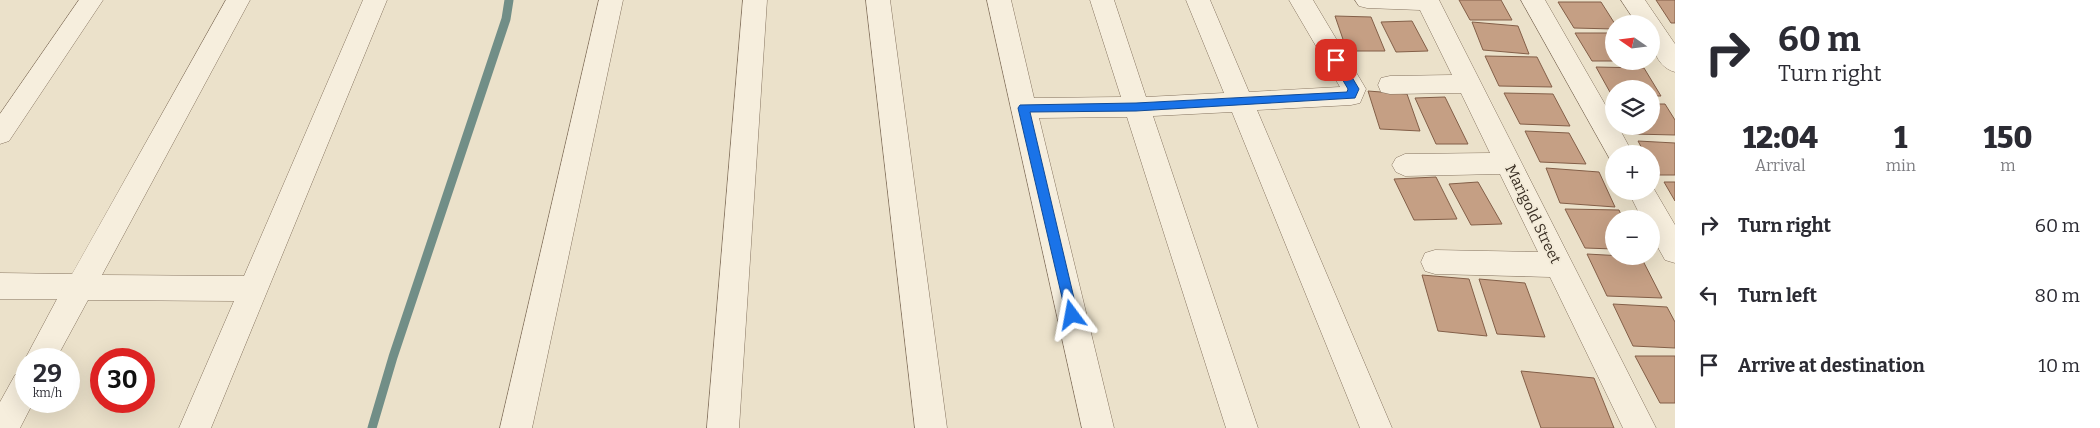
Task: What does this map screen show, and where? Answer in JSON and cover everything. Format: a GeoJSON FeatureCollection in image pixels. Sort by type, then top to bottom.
{"type":"FeatureCollection","features":[{"type":"Feature","properties":{"kind":"street"},"geometry":{"type":"LineString","coordinates":[[0,134],[92,0]]}},
{"type":"Feature","properties":{"kind":"street"},"geometry":{"type":"LineString","coordinates":[[46,348],[238,0]]}},
{"type":"Feature","properties":{"kind":"street"},"geometry":{"type":"LineString","coordinates":[[195,428],[375,0]]}},
{"type":"Feature","properties":{"kind":"street"},"geometry":{"type":"LineString","coordinates":[[516,428],[611,0]]}},
{"type":"Feature","properties":{"kind":"street"},"geometry":{"type":"LineString","coordinates":[[723,428],[755,0]]}},
{"type":"Feature","properties":{"kind":"street"},"geometry":{"type":"LineString","coordinates":[[878,0],[931,428]]}},
{"type":"Feature","properties":{"kind":"street"},"geometry":{"type":"LineString","coordinates":[[999,0],[1098,428]]}},
{"type":"Feature","properties":{"kind":"street"},"geometry":{"type":"LineString","coordinates":[[1102,0],[1242,428]]}},
{"type":"Feature","properties":{"kind":"street"},"geometry":{"type":"LineString","coordinates":[[1198,0],[1376,428]]}},
{"type":"Feature","properties":{"kind":"street"},"geometry":{"type":"LineString","coordinates":[[1024,108],[1136,107],[1351,96],[1354,89],[1301,0]]}},
{"type":"Feature","properties":{"kind":"street"},"geometry":{"type":"LineString","coordinates":[[1367,0],[1428,1]]}},
{"type":"Feature","properties":{"kind":"street"},"geometry":{"type":"LineString","coordinates":[[1534,0],[1615,145]]}},
{"type":"Feature","properties":{"kind":"street"},"geometry":{"type":"LineString","coordinates":[[1633,0],[1643,15]]}},
{"type":"Feature","properties":{"kind":"street","name":"Marigold Street"},"geometry":{"type":"LineString","coordinates":[[1428,1],[1640,428]]}},
{"type":"Feature","properties":{"kind":"street"},"geometry":{"type":"LineString","coordinates":[[1660,40],[1675,63]]}},
{"type":"Feature","properties":{"kind":"street"},"geometry":{"type":"LineString","coordinates":[[1390,85],[1469,84]]}},
{"type":"Feature","properties":{"kind":"street"},"geometry":{"type":"LineString","coordinates":[[1405,165],[1508,163]]}},
{"type":"Feature","properties":{"kind":"street"},"geometry":{"type":"LineString","coordinates":[[1646,200],[1675,251]]}},
{"type":"Feature","properties":{"kind":"street"},"geometry":{"type":"LineString","coordinates":[[1435,262],[1558,264]]}},
{"type":"Feature","properties":{"kind":"street"},"geometry":{"type":"LineString","coordinates":[[0,286],[254,289]]}},
{"type":"Feature","properties":{"kind":"street"},"geometry":{"type":"LineString","coordinates":[[4,428],[15,406]]}},
{"type":"Feature","properties":{"kind":"building"},"geometry":{"type":"Polygon","coordinates":[[[1459,0],[1501,0],[1512,20],[1470,20],[1459,0]]]}},
{"type":"Feature","properties":{"kind":"building"},"geometry":{"type":"Polygon","coordinates":[[[1656,0],[1675,0],[1675,23],[1671,23],[1656,0]]]}},
{"type":"Feature","properties":{"kind":"building"},"geometry":{"type":"Polygon","coordinates":[[[1558,2],[1601,2],[1609,15],[1605,15],[1605,29],[1574,28],[1558,2]]]}},
{"type":"Feature","properties":{"kind":"building"},"geometry":{"type":"Polygon","coordinates":[[[1335,16],[1371,17],[1385,51],[1347,51],[1335,16]]]}},
{"type":"Feature","properties":{"kind":"building"},"geometry":{"type":"Polygon","coordinates":[[[1412,21],[1428,51],[1396,52],[1381,22],[1412,21]]]}},
{"type":"Feature","properties":{"kind":"building"},"geometry":{"type":"Polygon","coordinates":[[[1472,22],[1518,26],[1529,54],[1483,50],[1472,22]]]}},
{"type":"Feature","properties":{"kind":"building"},"geometry":{"type":"Polygon","coordinates":[[[1575,33],[1605,33],[1605,61],[1592,61],[1575,33]]]}},
{"type":"Feature","properties":{"kind":"building"},"geometry":{"type":"Polygon","coordinates":[[[1485,56],[1537,57],[1552,87],[1499,86],[1485,56]]]}},
{"type":"Feature","properties":{"kind":"building"},"geometry":{"type":"Polygon","coordinates":[[[1596,67],[1605,67],[1605,70],[1645,70],[1651,80],[1605,80],[1605,83],[1596,67]]]}},
{"type":"Feature","properties":{"kind":"building"},"geometry":{"type":"Polygon","coordinates":[[[1368,91],[1407,94],[1420,131],[1380,129],[1368,91]]]}},
{"type":"Feature","properties":{"kind":"building"},"geometry":{"type":"Polygon","coordinates":[[[1504,93],[1553,94],[1570,126],[1520,124],[1504,93]]]}},
{"type":"Feature","properties":{"kind":"building"},"geometry":{"type":"Polygon","coordinates":[[[1445,97],[1468,144],[1436,144],[1415,98],[1445,97]]]}},
{"type":"Feature","properties":{"kind":"building"},"geometry":{"type":"Polygon","coordinates":[[[1660,104],[1665,104],[1675,120],[1675,135],[1660,135],[1660,104]]]}},
{"type":"Feature","properties":{"kind":"building"},"geometry":{"type":"Polygon","coordinates":[[[1525,131],[1569,133],[1586,164],[1540,162],[1525,131]]]}},
{"type":"Feature","properties":{"kind":"building"},"geometry":{"type":"Polygon","coordinates":[[[1638,141],[1675,143],[1675,175],[1660,175],[1660,145],[1640,145],[1638,141]]]}},
{"type":"Feature","properties":{"kind":"building"},"geometry":{"type":"Polygon","coordinates":[[[1546,168],[1599,172],[1605,185],[1605,200],[1612,200],[1615,207],[1560,203],[1546,168]]]}},
{"type":"Feature","properties":{"kind":"building"},"geometry":{"type":"Polygon","coordinates":[[[1436,177],[1457,219],[1414,220],[1394,179],[1436,177]]]}},
{"type":"Feature","properties":{"kind":"building"},"geometry":{"type":"Polygon","coordinates":[[[1478,182],[1502,224],[1471,225],[1449,184],[1478,182]]]}},
{"type":"Feature","properties":{"kind":"building"},"geometry":{"type":"Polygon","coordinates":[[[1664,182],[1675,182],[1675,201],[1664,182]]]}},
{"type":"Feature","properties":{"kind":"building"},"geometry":{"type":"Polygon","coordinates":[[[1565,209],[1619,210],[1605,210],[1605,249],[1585,248],[1565,209]]]}},
{"type":"Feature","properties":{"kind":"building"},"geometry":{"type":"Polygon","coordinates":[[[1587,254],[1605,255],[1605,265],[1645,265],[1662,298],[1607,296],[1587,254]]]}},
{"type":"Feature","properties":{"kind":"building"},"geometry":{"type":"Polygon","coordinates":[[[1422,275],[1469,279],[1487,336],[1438,331],[1422,275]]]}},
{"type":"Feature","properties":{"kind":"building"},"geometry":{"type":"Polygon","coordinates":[[[1479,279],[1525,283],[1545,337],[1497,334],[1479,279]]]}},
{"type":"Feature","properties":{"kind":"building"},"geometry":{"type":"Polygon","coordinates":[[[1613,304],[1667,307],[1675,322],[1675,348],[1633,346],[1613,304]]]}},
{"type":"Feature","properties":{"kind":"building"},"geometry":{"type":"Polygon","coordinates":[[[1635,356],[1675,356],[1675,403],[1660,403],[1635,356]]]}},
{"type":"Feature","properties":{"kind":"building"},"geometry":{"type":"Polygon","coordinates":[[[1521,371],[1594,378],[1614,428],[1541,428],[1521,371]]]}},
{"type":"Feature","properties":{"kind":"waterway"},"geometry":{"type":"LineString","coordinates":[[372,428],[393,357],[506,19],[509,0]]}},
{"type":"Feature","properties":{"kind":"route"},"geometry":{"type":"LineString","coordinates":[[1072,315],[1024,108],[1136,107],[1351,96],[1354,89],[1336,60]]}}]}
